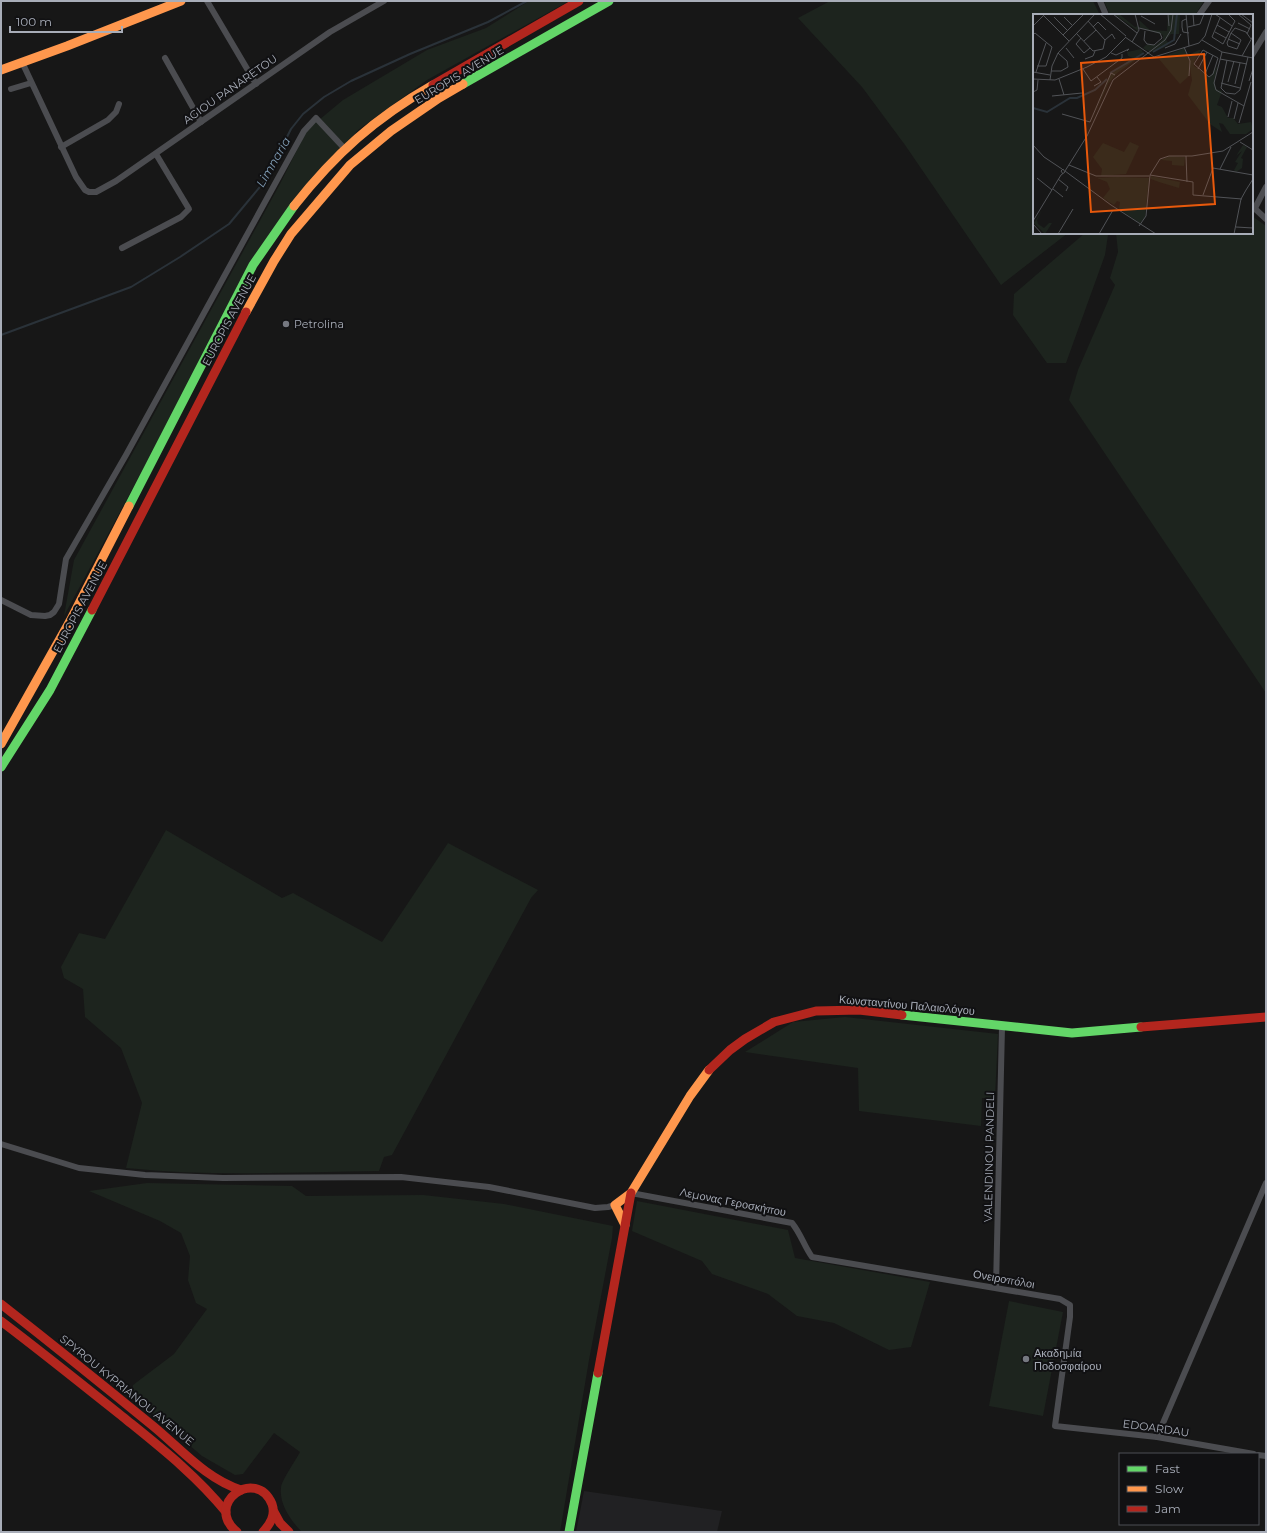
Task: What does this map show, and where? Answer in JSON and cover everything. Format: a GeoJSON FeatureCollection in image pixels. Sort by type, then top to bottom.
{"type":"FeatureCollection","features":[{"type":"Feature","properties":{"kind":"main road"},"geometry":{"type":"LineString","coordinates":[[1,70],[181,1]]}},
{"type":"Feature","properties":{"kind":"main road","name":"EUROPIS AVENUE"},"geometry":{"type":"LineString","coordinates":[[1,744],[70,621],[253,265],[269,239],[282,222],[313,183],[344,148],[369,127],[410,98],[579,1]]}},
{"type":"Feature","properties":{"kind":"main road","name":"EUROPIS AVENUE"},"geometry":{"type":"LineString","coordinates":[[1,767],[50,690],[256,293],[291,234],[350,165],[391,132],[439,98],[609,1]]}},
{"type":"Feature","properties":{"kind":"main road","name":"Κωνσταντίνου Παλαιολόγου"},"geometry":{"type":"LineString","coordinates":[[631,1193],[704,1076],[717,1061],[730,1050],[745,1039],[774,1022],[816,1011],[859,1010],[1002,1027],[1055,1032],[1078,1032],[1266,1017]]}},
{"type":"Feature","properties":{"kind":"main road"},"geometry":{"type":"LineString","coordinates":[[625,1225],[615,1205],[631,1193]]}},
{"type":"Feature","properties":{"kind":"main road"},"geometry":{"type":"LineString","coordinates":[[569,1532],[631,1193]]}},
{"type":"Feature","properties":{"kind":"main road","name":"SPYROU KYPRIANOU AVENUE"},"geometry":{"type":"LineString","coordinates":[[1,1304],[217,1480],[228,1486],[241,1490],[253,1488],[264,1493],[271,1501],[274,1512]]}},
{"type":"Feature","properties":{"kind":"main road"},"geometry":{"type":"LineString","coordinates":[[1,1321],[53,1360],[176,1460],[208,1490],[226,1512]]}},
{"type":"Feature","properties":{"kind":"main road"},"geometry":{"type":"LineString","coordinates":[[237,1532],[228,1525],[226,1512],[230,1499],[241,1490]]}},
{"type":"Feature","properties":{"kind":"main road"},"geometry":{"type":"LineString","coordinates":[[263,1532],[272,1522],[274,1512]]}},
{"type":"Feature","properties":{"kind":"main road"},"geometry":{"type":"LineString","coordinates":[[274,1512],[280,1523],[289,1532]]}},
{"type":"Feature","properties":{"kind":"street"},"geometry":{"type":"LineString","coordinates":[[207,1],[256,84]]}},
{"type":"Feature","properties":{"kind":"street","name":"AGIOU PANARETOU"},"geometry":{"type":"LineString","coordinates":[[61,147],[76,177],[85,190],[89,192],[96,192],[116,181],[156,154],[330,32],[384,1]]}},
{"type":"Feature","properties":{"kind":"street"},"geometry":{"type":"LineString","coordinates":[[1100,1],[1106,14]]}},
{"type":"Feature","properties":{"kind":"street"},"geometry":{"type":"LineString","coordinates":[[1200,14],[1209,1]]}},
{"type":"Feature","properties":{"kind":"street"},"geometry":{"type":"LineString","coordinates":[[1253,53],[1266,32]]}},
{"type":"Feature","properties":{"kind":"street"},"geometry":{"type":"LineString","coordinates":[[165,58],[201,122]]}},
{"type":"Feature","properties":{"kind":"street"},"geometry":{"type":"LineString","coordinates":[[22,62],[61,147],[108,120],[116,112],[119,104]]}},
{"type":"Feature","properties":{"kind":"street"},"geometry":{"type":"LineString","coordinates":[[11,89],[31,83]]}},
{"type":"Feature","properties":{"kind":"street"},"geometry":{"type":"LineString","coordinates":[[1,600],[31,615],[50,615],[54,612],[59,604],[66,559],[126,455],[304,131],[316,118],[344,148]]}},
{"type":"Feature","properties":{"kind":"street"},"geometry":{"type":"LineString","coordinates":[[122,248],[181,217],[190,209],[156,154]]}},
{"type":"Feature","properties":{"kind":"street"},"geometry":{"type":"LineString","coordinates":[[1266,187],[1253,207],[1266,219]]}},
{"type":"Feature","properties":{"kind":"street","name":"VALENDINOU PANDELI"},"geometry":{"type":"LineString","coordinates":[[996,1287],[1002,1027]]}},
{"type":"Feature","properties":{"kind":"street"},"geometry":{"type":"LineString","coordinates":[[1,1144],[9,1148],[79,1168],[138,1174],[223,1178],[401,1177],[489,1187],[595,1208],[615,1205]]}},
{"type":"Feature","properties":{"kind":"street"},"geometry":{"type":"LineString","coordinates":[[1157,1437],[1266,1183]]}},
{"type":"Feature","properties":{"kind":"street","name":"Λεμονας Γεροσκήπου"},"geometry":{"type":"LineString","coordinates":[[631,1193],[792,1224],[799,1232],[807,1250],[812,1257]]}},
{"type":"Feature","properties":{"kind":"street","name":"Ονειροπόλοι"},"geometry":{"type":"LineString","coordinates":[[812,1257],[996,1287],[1060,1299],[1070,1305],[1070,1317],[1055,1426]]}},
{"type":"Feature","properties":{"kind":"street","name":"EDOARDAU"},"geometry":{"type":"LineString","coordinates":[[1055,1426],[1157,1437],[1248,1453]]}},
{"type":"Feature","properties":{"kind":"shaded area"},"geometry":{"type":"Polygon","coordinates":[[[529,1],[569,1],[427,80],[358,130],[266,241],[64,616],[74,560],[280,184],[307,130],[343,100],[427,50],[486,28],[529,1]]]}},
{"type":"Feature","properties":{"kind":"shaded area"},"geometry":{"type":"Polygon","coordinates":[[[830,1],[1093,1],[1100,14],[1033,14],[1033,234],[1067,234],[1001,285],[905,145],[862,87],[798,18],[830,1]]]}},
{"type":"Feature","properties":{"kind":"shaded area"},"geometry":{"type":"Polygon","coordinates":[[[1104,1],[1204,1],[1196,14],[1110,14],[1104,1]]]}},
{"type":"Feature","properties":{"kind":"shaded area"},"geometry":{"type":"Polygon","coordinates":[[[1253,217],[1266,226],[1266,693],[1069,400],[1078,370],[1115,285],[1110,278],[1118,252],[1116,234],[1253,234],[1253,217]]]}},
{"type":"Feature","properties":{"kind":"shaded area"},"geometry":{"type":"Polygon","coordinates":[[[1084,234],[1108,234],[1105,255],[1066,363],[1047,363],[1013,315],[1014,294],[1084,234]]]}},
{"type":"Feature","properties":{"kind":"shaded area"},"geometry":{"type":"Polygon","coordinates":[[[166,830],[282,898],[293,893],[382,942],[448,843],[538,890],[531,898],[392,1155],[384,1157],[379,1171],[221,1173],[158,1171],[126,1168],[142,1103],[121,1048],[85,1017],[83,989],[64,978],[61,967],[79,933],[105,939],[166,830]]]}},
{"type":"Feature","properties":{"kind":"shaded area"},"geometry":{"type":"Polygon","coordinates":[[[845,1017],[998,1034],[995,1098],[982,1098],[981,1126],[859,1111],[858,1068],[745,1052],[793,1022],[845,1017]]]}},
{"type":"Feature","properties":{"kind":"shaded area"},"geometry":{"type":"Polygon","coordinates":[[[147,1183],[292,1186],[306,1196],[423,1195],[504,1204],[613,1226],[560,1532],[302,1532],[287,1512],[281,1494],[283,1481],[300,1452],[274,1433],[243,1474],[235,1475],[202,1456],[133,1397],[133,1385],[174,1354],[207,1309],[196,1303],[188,1280],[190,1256],[181,1233],[160,1221],[89,1191],[147,1183]]]}},
{"type":"Feature","properties":{"kind":"shaded area"},"geometry":{"type":"Polygon","coordinates":[[[637,1201],[788,1230],[795,1258],[930,1282],[911,1347],[889,1350],[834,1323],[797,1316],[768,1294],[712,1274],[702,1261],[632,1231],[637,1201]]]}},
{"type":"Feature","properties":{"kind":"shaded area","name":"Ακαδημία Ποδοσφαίρου"},"geometry":{"type":"Polygon","coordinates":[[[1009,1301],[1063,1312],[1043,1416],[989,1406],[1009,1301]]]}},
{"type":"Feature","properties":{"kind":"shaded area"},"geometry":{"type":"Polygon","coordinates":[[[584,1491],[722,1511],[717,1532],[576,1532],[584,1491]]]}},
{"type":"Feature","properties":{"kind":"waterway","name":"Limnaria"},"geometry":{"type":"LineString","coordinates":[[1,335],[131,287],[180,257],[229,224],[264,182],[291,129],[303,114],[324,97],[351,81],[410,54],[488,22],[527,1]]}},
{"type":"Feature","properties":{"kind":"traffic: fast"},"geometry":{"type":"LineString","coordinates":[[463,84],[609,1]]}},
{"type":"Feature","properties":{"kind":"traffic: fast"},"geometry":{"type":"LineString","coordinates":[[129,506],[253,265],[294,206]]}},
{"type":"Feature","properties":{"kind":"traffic: fast"},"geometry":{"type":"LineString","coordinates":[[1,767],[50,690],[92,610]]}},
{"type":"Feature","properties":{"kind":"traffic: fast"},"geometry":{"type":"LineString","coordinates":[[902,1015],[1072,1033],[1141,1027]]}},
{"type":"Feature","properties":{"kind":"traffic: fast"},"geometry":{"type":"LineString","coordinates":[[569,1532],[598,1373]]}},
{"type":"Feature","properties":{"kind":"traffic: slow"},"geometry":{"type":"LineString","coordinates":[[1,70],[67,46],[181,1]]}},
{"type":"Feature","properties":{"kind":"traffic: slow"},"geometry":{"type":"LineString","coordinates":[[246,312],[274,261],[291,234],[350,165],[391,131],[439,98],[463,84]]}},
{"type":"Feature","properties":{"kind":"traffic: slow"},"geometry":{"type":"LineString","coordinates":[[294,206],[309,187],[357,138],[374,124],[433,85]]}},
{"type":"Feature","properties":{"kind":"traffic: slow"},"geometry":{"type":"LineString","coordinates":[[1,744],[70,621],[129,506]]}},
{"type":"Feature","properties":{"kind":"traffic: slow"},"geometry":{"type":"LineString","coordinates":[[625,1225],[615,1205],[631,1193],[690,1096],[709,1070]]}},
{"type":"Feature","properties":{"kind":"traffic: jam"},"geometry":{"type":"LineString","coordinates":[[433,85],[579,1]]}},
{"type":"Feature","properties":{"kind":"traffic: jam"},"geometry":{"type":"LineString","coordinates":[[92,610],[246,312]]}},
{"type":"Feature","properties":{"kind":"traffic: jam"},"geometry":{"type":"LineString","coordinates":[[709,1070],[730,1050],[745,1039],[774,1022],[816,1011],[859,1010],[902,1015]]}},
{"type":"Feature","properties":{"kind":"traffic: jam"},"geometry":{"type":"LineString","coordinates":[[1141,1027],[1266,1017]]}},
{"type":"Feature","properties":{"kind":"traffic: jam"},"geometry":{"type":"LineString","coordinates":[[598,1373],[631,1193]]}},
{"type":"Feature","properties":{"kind":"traffic: jam"},"geometry":{"type":"LineString","coordinates":[[1,1304],[134,1411],[205,1471],[216,1479],[241,1490]]}},
{"type":"Feature","properties":{"kind":"traffic: jam"},"geometry":{"type":"LineString","coordinates":[[1,1321],[164,1450],[190,1474],[226,1512]]}},
{"type":"Feature","properties":{"kind":"traffic: jam"},"geometry":{"type":"LineString","coordinates":[[237,1532],[228,1521],[226,1510],[229,1501],[236,1493],[245,1489],[255,1488],[265,1493],[273,1508],[272,1519],[263,1532]]}},
{"type":"Feature","properties":{"kind":"traffic: jam"},"geometry":{"type":"LineString","coordinates":[[274,1512],[280,1523],[289,1532]]}},
{"type":"Feature","properties":{"kind":"place","name":"Petrolina"},"geometry":{"type":"Point","coordinates":[286,324]}},
{"type":"Feature","properties":{"kind":"place","name":"Ακαδημία Ποδοσφαίρου"},"geometry":{"type":"Point","coordinates":[1026,1359]}}]}
